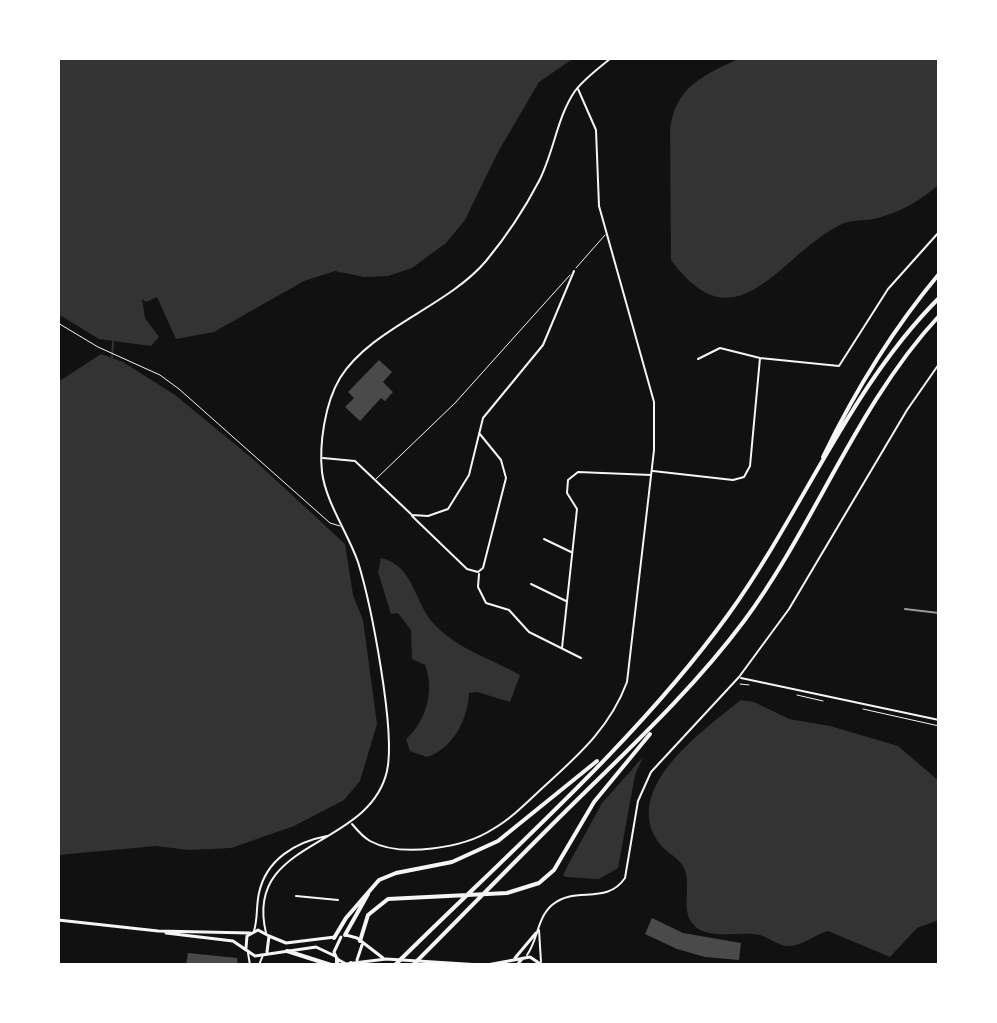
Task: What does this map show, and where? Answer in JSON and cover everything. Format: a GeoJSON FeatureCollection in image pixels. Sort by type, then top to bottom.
{"type":"FeatureCollection","features":[{"type":"Feature","properties":{"kind":"highway"},"geometry":{"type":"LineString","coordinates":[[817,470],[876,360],[910,308],[939,274]]}},
{"type":"Feature","properties":{"kind":"highway"},"geometry":{"type":"LineString","coordinates":[[395,965],[623,738],[729,613],[882,368],[915,322],[939,298]]}},
{"type":"Feature","properties":{"kind":"highway"},"geometry":{"type":"LineString","coordinates":[[361,943],[368,915],[381,902],[508,893],[539,883],[554,870],[603,791],[764,592],[882,394],[920,337],[939,316]]}},
{"type":"Feature","properties":{"kind":"highway"},"geometry":{"type":"LineString","coordinates":[[413,965],[686,692]]}},
{"type":"Feature","properties":{"kind":"highway"},"geometry":{"type":"LineString","coordinates":[[334,938],[367,892],[384,879],[464,858],[506,837],[623,738]]}},
{"type":"Feature","properties":{"kind":"highway"},"geometry":{"type":"LineString","coordinates":[[343,936],[368,895],[384,879]]}},
{"type":"Feature","properties":{"kind":"highway"},"geometry":{"type":"LineString","coordinates":[[287,951],[335,961]]}},
{"type":"Feature","properties":{"kind":"main road"},"geometry":{"type":"LineString","coordinates":[[58,920],[233,941],[247,950],[266,953],[316,947],[335,961],[352,963],[386,959],[481,965]]}},
{"type":"Feature","properties":{"kind":"main road"},"geometry":{"type":"LineString","coordinates":[[158,931],[252,932],[268,934],[286,943],[343,936],[386,959]]}},
{"type":"Feature","properties":{"kind":"main road"},"geometry":{"type":"LineString","coordinates":[[515,958],[537,931]]}},
{"type":"Feature","properties":{"kind":"main road"},"geometry":{"type":"LineString","coordinates":[[247,950],[252,932]]}},
{"type":"Feature","properties":{"kind":"main road"},"geometry":{"type":"LineString","coordinates":[[266,953],[268,934]]}},
{"type":"Feature","properties":{"kind":"main road"},"geometry":{"type":"LineString","coordinates":[[335,961],[335,943],[343,936]]}},
{"type":"Feature","properties":{"kind":"main road"},"geometry":{"type":"LineString","coordinates":[[352,963],[361,954],[361,943]]}},
{"type":"Feature","properties":{"kind":"main road"},"geometry":{"type":"LineString","coordinates":[[487,965],[515,958],[541,964]]}},
{"type":"Feature","properties":{"kind":"main road"},"geometry":{"type":"LineString","coordinates":[[517,965],[524,958]]}},
{"type":"Feature","properties":{"kind":"street"},"geometry":{"type":"LineString","coordinates":[[268,934],[266,900],[277,871],[295,854],[352,824],[378,793],[387,769],[380,673],[364,586],[324,477],[329,405],[345,371],[360,355],[457,287],[485,262],[539,181],[566,108],[577,88],[611,58]]}},
{"type":"Feature","properties":{"kind":"street"},"geometry":{"type":"LineString","coordinates":[[352,824],[371,841],[406,848],[443,848],[475,839],[505,821],[595,738],[618,702],[630,669],[651,473],[654,398],[622,280],[605,235],[598,197],[596,130],[577,88]]}},
{"type":"Feature","properties":{"kind":"street"},"geometry":{"type":"LineString","coordinates":[[698,359],[720,348],[760,358],[839,366],[888,289],[939,232]]}},
{"type":"Feature","properties":{"kind":"street"},"geometry":{"type":"LineString","coordinates":[[412,515],[435,515],[453,504],[469,475],[483,418],[543,345],[574,271]]}},
{"type":"Feature","properties":{"kind":"street"},"geometry":{"type":"LineString","coordinates":[[562,648],[577,509],[567,493],[571,477],[578,472],[605,471],[733,480],[744,477],[750,466],[760,358]]}},
{"type":"Feature","properties":{"kind":"street"},"geometry":{"type":"LineString","coordinates":[[524,958],[549,908],[559,900],[605,895],[621,884],[630,865],[642,787],[666,755],[739,677],[791,608],[907,410],[939,364]]}},
{"type":"Feature","properties":{"kind":"street"},"geometry":{"type":"LineString","coordinates":[[479,433],[501,460],[506,478],[486,564],[478,572],[478,587],[486,603],[509,610],[529,632],[581,658]]}},
{"type":"Feature","properties":{"kind":"street"},"geometry":{"type":"LineString","coordinates":[[323,458],[355,461],[467,569],[478,572]]}},
{"type":"Feature","properties":{"kind":"street"},"geometry":{"type":"LineString","coordinates":[[544,539],[572,552]]}},
{"type":"Feature","properties":{"kind":"street"},"geometry":{"type":"LineString","coordinates":[[531,584],[567,601]]}},
{"type":"Feature","properties":{"kind":"street"},"geometry":{"type":"LineString","coordinates":[[739,677],[939,720]]}},
{"type":"Feature","properties":{"kind":"street"},"geometry":{"type":"LineString","coordinates":[[252,932],[259,892],[272,868],[293,846],[332,835]]}},
{"type":"Feature","properties":{"kind":"street"},"geometry":{"type":"LineString","coordinates":[[296,896],[338,900]]}},
{"type":"Feature","properties":{"kind":"street"},"geometry":{"type":"LineString","coordinates":[[537,931],[541,964]]}},
{"type":"Feature","properties":{"kind":"street"},"geometry":{"type":"LineString","coordinates":[[247,950],[250,965]]}},
{"type":"Feature","properties":{"kind":"street"},"geometry":{"type":"LineString","coordinates":[[259,965],[266,953]]}},
{"type":"Feature","properties":{"kind":"lane"},"geometry":{"type":"LineString","coordinates":[[376,479],[455,403],[605,235]]}},
{"type":"Feature","properties":{"kind":"lane"},"geometry":{"type":"LineString","coordinates":[[58,323],[109,352],[160,375],[330,523],[342,527]]}},
{"type":"Feature","properties":{"kind":"path"},"geometry":{"type":"LineString","coordinates":[[740,684],[754,686]]}},
{"type":"Feature","properties":{"kind":"path"},"geometry":{"type":"LineString","coordinates":[[791,692],[831,702]]}},
{"type":"Feature","properties":{"kind":"path"},"geometry":{"type":"LineString","coordinates":[[855,706],[896,719],[939,726]]}},
{"type":"Feature","properties":{"kind":"shaded area"},"geometry":{"type":"Polygon","coordinates":[[[58,58],[574,58],[539,82],[498,152],[465,220],[446,243],[412,268],[388,276],[364,277],[335,271],[304,281],[214,332],[176,339],[157,297],[146,302],[142,299],[145,318],[159,337],[151,346],[99,339],[58,314],[58,58]]]}},
{"type":"Feature","properties":{"kind":"shaded area"},"geometry":{"type":"Polygon","coordinates":[[[740,58],[939,58],[939,184],[897,211],[840,225],[757,288],[737,296],[717,297],[695,286],[671,260],[670,131],[684,93],[714,70],[740,58]]]}},
{"type":"Feature","properties":{"kind":"shaded area"},"geometry":{"type":"Polygon","coordinates":[[[101,354],[123,362],[175,395],[253,459],[345,544],[353,595],[363,620],[377,724],[360,781],[344,800],[294,826],[231,848],[189,850],[156,846],[58,855],[58,382],[101,354]]]}},
{"type":"Feature","properties":{"kind":"shaded area"},"geometry":{"type":"Polygon","coordinates":[[[381,558],[392,562],[407,576],[427,615],[443,633],[520,675],[510,702],[477,692],[469,693],[466,713],[457,732],[444,747],[427,757],[410,751],[406,739],[419,724],[427,705],[428,675],[425,665],[412,659],[411,630],[398,613],[391,614],[378,572],[381,558]]]}},
{"type":"Feature","properties":{"kind":"shaded area"},"geometry":{"type":"Polygon","coordinates":[[[741,700],[754,702],[789,719],[830,726],[898,746],[939,781],[939,920],[917,928],[890,957],[828,931],[788,946],[760,935],[713,934],[696,927],[690,920],[686,872],[657,840],[649,820],[651,799],[659,780],[673,761],[741,700]]]}},
{"type":"Feature","properties":{"kind":"shaded area"},"geometry":{"type":"Polygon","coordinates":[[[643,757],[635,775],[618,868],[599,879],[566,877],[563,875],[602,803],[643,757]]]}},
{"type":"Feature","properties":{"kind":"building"},"geometry":{"type":"Polygon","coordinates":[[[379,360],[392,372],[383,382],[393,392],[385,401],[381,398],[360,421],[345,407],[354,398],[348,392],[379,360]]]}},
{"type":"Feature","properties":{"kind":"building"},"geometry":{"type":"Polygon","coordinates":[[[652,918],[683,933],[741,943],[739,960],[705,957],[677,949],[645,934],[652,918]]]}},
{"type":"Feature","properties":{"kind":"building"},"geometry":{"type":"Polygon","coordinates":[[[188,953],[237,958],[238,965],[186,965],[188,953]]]}},
{"type":"Feature","properties":{"kind":"waterway"},"geometry":{"type":"LineString","coordinates":[[112,358],[113,342]]}},
{"type":"Feature","properties":{"kind":"railway"},"geometry":{"type":"LineString","coordinates":[[905,609],[939,613]]}}]}
